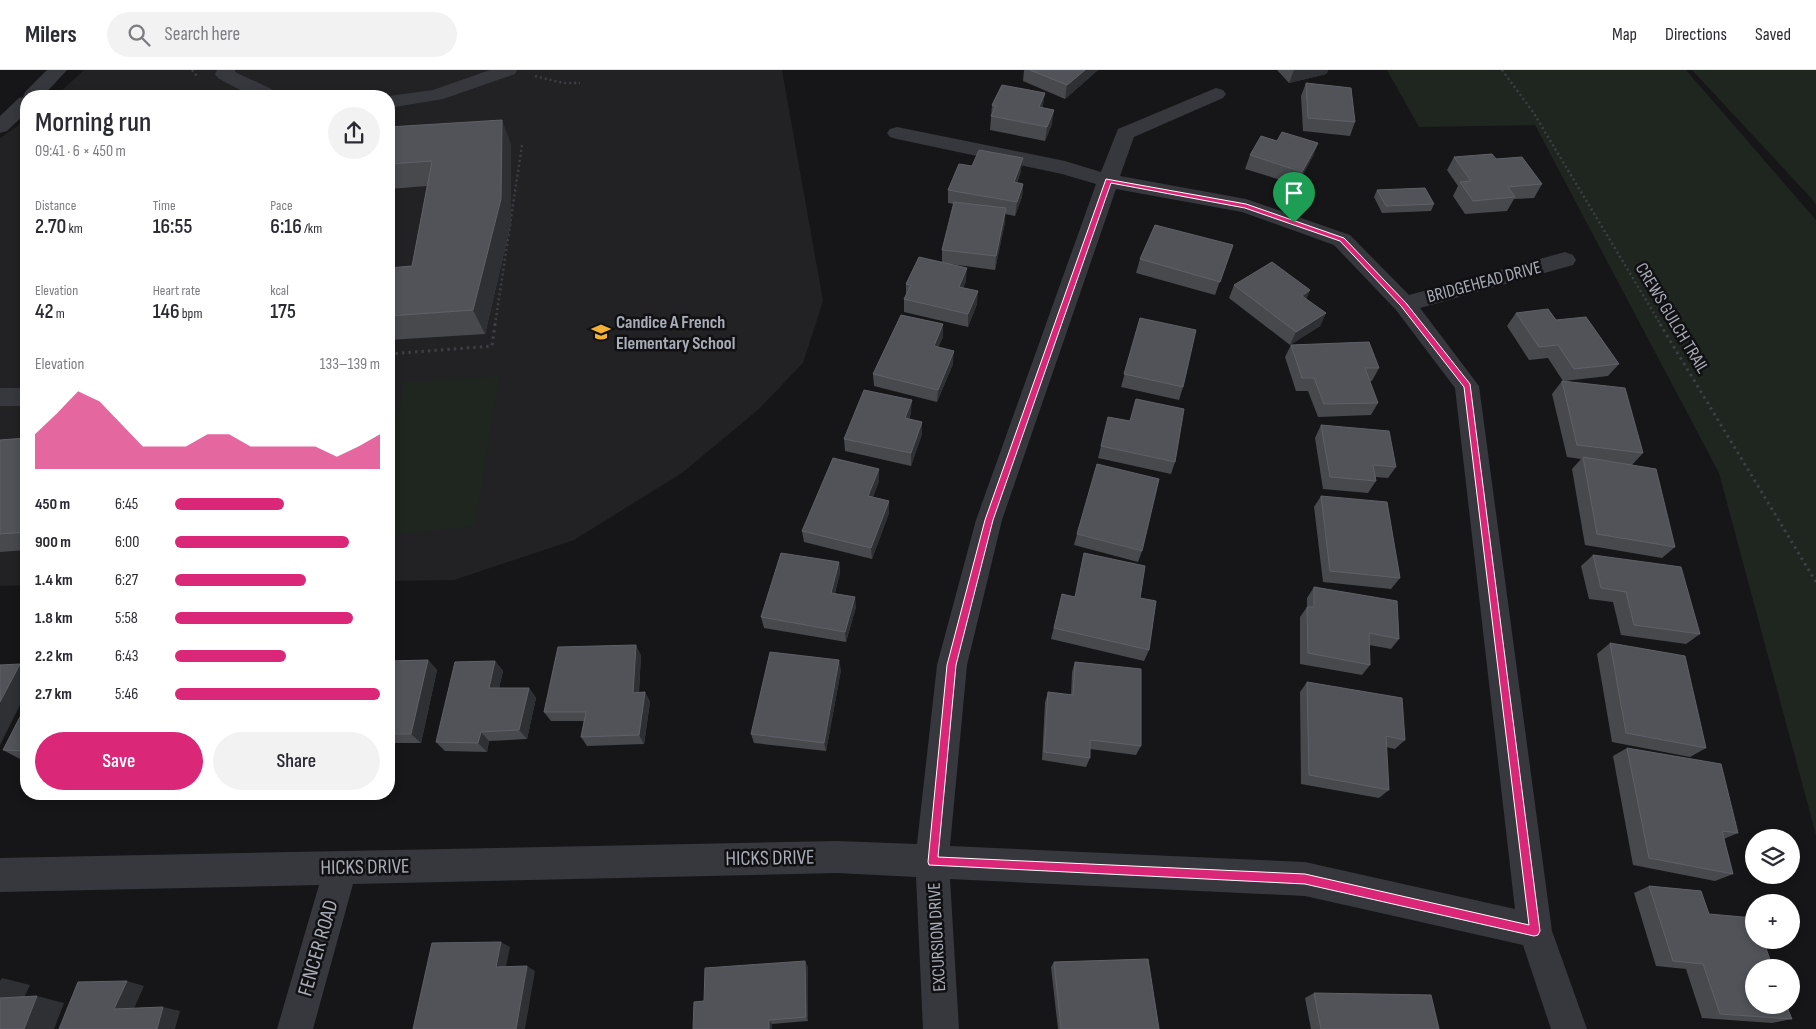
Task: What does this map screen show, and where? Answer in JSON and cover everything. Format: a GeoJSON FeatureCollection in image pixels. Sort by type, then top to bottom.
{"type":"FeatureCollection","features":[{"type":"Feature","properties":{"kind":"street"},"geometry":{"type":"LineString","coordinates":[[38,90],[58,70]]}},
{"type":"Feature","properties":{"kind":"street"},"geometry":{"type":"LineString","coordinates":[[226,70],[225,74],[255,90]]}},
{"type":"Feature","properties":{"kind":"street"},"geometry":{"type":"LineString","coordinates":[[395,101],[436,95],[508,70]]}},
{"type":"Feature","properties":{"kind":"street","name":"EXCURSION DRIVE"},"geometry":{"type":"LineString","coordinates":[[941,1029],[932,862],[952,665],[989,520],[1125,133],[1216,94]]}},
{"type":"Feature","properties":{"kind":"street"},"geometry":{"type":"LineString","coordinates":[[0,127],[20,108]]}},
{"type":"Feature","properties":{"kind":"street"},"geometry":{"type":"LineString","coordinates":[[897,133],[1065,168],[1109,181],[1246,206],[1342,240],[1404,304],[1467,386],[1534,931],[1568,1029]]}},
{"type":"Feature","properties":{"kind":"street","name":"BRIDGEHEAD DRIVE"},"geometry":{"type":"LineString","coordinates":[[1404,304],[1565,260]]}},
{"type":"Feature","properties":{"kind":"street"},"geometry":{"type":"LineString","coordinates":[[0,397],[20,397]]}},
{"type":"Feature","properties":{"kind":"street","name":"HICKS DRIVE"},"geometry":{"type":"LineString","coordinates":[[0,875],[837,856],[1305,879],[1534,931]]}},
{"type":"Feature","properties":{"kind":"street","name":"FENCER ROAD"},"geometry":{"type":"LineString","coordinates":[[295,1029],[341,868]]}},
{"type":"Feature","properties":{"kind":"path","name":"CREWS GULCH TRAIL"},"geometry":{"type":"LineString","coordinates":[[1502,70],[1533,112],[1816,582]]}},
{"type":"Feature","properties":{"kind":"path"},"geometry":{"type":"LineString","coordinates":[[395,354],[492,346],[522,145]]}},
{"type":"Feature","properties":{"kind":"shaded area","name":"Candice A French Elementary School"},"geometry":{"type":"Polygon","coordinates":[[[84,70],[782,70],[823,301],[803,363],[759,409],[682,473],[574,540],[454,580],[395,581],[395,90],[62,90],[84,70]]]}},
{"type":"Feature","properties":{"kind":"shaded area"},"geometry":{"type":"Polygon","coordinates":[[[1387,70],[1686,70],[1816,220],[1816,835],[1719,473],[1535,125],[1419,127],[1387,70]]]}},
{"type":"Feature","properties":{"kind":"shaded area"},"geometry":{"type":"Polygon","coordinates":[[[1692,70],[1816,70],[1816,205],[1812,199],[1692,70]]]}},
{"type":"Feature","properties":{"kind":"shaded area"},"geometry":{"type":"Polygon","coordinates":[[[20,124],[20,585],[0,586],[0,138],[20,124]]]}},
{"type":"Feature","properties":{"kind":"shaded area"},"geometry":{"type":"Polygon","coordinates":[[[499,376],[475,526],[395,534],[395,425],[404,382],[499,376]]]}},
{"type":"Feature","properties":{"kind":"building"},"geometry":{"type":"Polygon","coordinates":[[[1030,70],[1085,70],[1067,85],[1030,70]]]}},
{"type":"Feature","properties":{"kind":"building"},"geometry":{"type":"Polygon","coordinates":[[[1306,83],[1351,88],[1355,122],[1308,118],[1306,83]]]}},
{"type":"Feature","properties":{"kind":"building"},"geometry":{"type":"Polygon","coordinates":[[[1002,85],[1045,93],[1039,107],[1054,110],[1047,127],[991,116],[996,106],[992,105],[1002,85]]]}},
{"type":"Feature","properties":{"kind":"building"},"geometry":{"type":"Polygon","coordinates":[[[502,120],[501,199],[473,310],[395,316],[395,267],[412,266],[432,161],[395,164],[395,127],[502,120]]]}},
{"type":"Feature","properties":{"kind":"building"},"geometry":{"type":"Polygon","coordinates":[[[1282,132],[1318,143],[1302,172],[1250,155],[1261,136],[1277,141],[1282,132]]]}},
{"type":"Feature","properties":{"kind":"building"},"geometry":{"type":"Polygon","coordinates":[[[979,150],[1023,158],[1014,182],[1023,184],[1017,202],[948,190],[959,164],[972,166],[979,150]]]}},
{"type":"Feature","properties":{"kind":"building"},"geometry":{"type":"Polygon","coordinates":[[[1492,154],[1496,159],[1522,157],[1542,184],[1508,187],[1515,197],[1473,201],[1460,182],[1471,181],[1454,157],[1492,154]]]}},
{"type":"Feature","properties":{"kind":"building"},"geometry":{"type":"Polygon","coordinates":[[[1425,188],[1434,204],[1386,206],[1377,190],[1425,188]]]}},
{"type":"Feature","properties":{"kind":"building"},"geometry":{"type":"Polygon","coordinates":[[[954,202],[1006,208],[996,256],[942,250],[954,202]]]}},
{"type":"Feature","properties":{"kind":"building"},"geometry":{"type":"Polygon","coordinates":[[[1155,225],[1233,245],[1220,282],[1140,259],[1155,225]]]}},
{"type":"Feature","properties":{"kind":"building"},"geometry":{"type":"Polygon","coordinates":[[[919,257],[967,268],[959,287],[978,291],[968,314],[904,299],[911,285],[906,284],[919,257]]]}},
{"type":"Feature","properties":{"kind":"building"},"geometry":{"type":"Polygon","coordinates":[[[1272,262],[1310,290],[1302,296],[1326,313],[1296,332],[1234,285],[1272,262]]]}},
{"type":"Feature","properties":{"kind":"building"},"geometry":{"type":"Polygon","coordinates":[[[1548,309],[1556,320],[1586,317],[1619,364],[1574,369],[1558,345],[1539,347],[1516,313],[1548,309]]]}},
{"type":"Feature","properties":{"kind":"building"},"geometry":{"type":"Polygon","coordinates":[[[901,315],[943,324],[934,346],[954,351],[938,390],[873,374],[901,315]]]}},
{"type":"Feature","properties":{"kind":"building"},"geometry":{"type":"Polygon","coordinates":[[[1140,318],[1196,330],[1183,387],[1124,374],[1140,318]]]}},
{"type":"Feature","properties":{"kind":"building"},"geometry":{"type":"Polygon","coordinates":[[[1369,342],[1379,368],[1365,368],[1378,403],[1324,404],[1314,378],[1302,378],[1291,345],[1369,342]]]}},
{"type":"Feature","properties":{"kind":"building"},"geometry":{"type":"Polygon","coordinates":[[[1562,381],[1625,388],[1643,453],[1577,445],[1562,381]]]}},
{"type":"Feature","properties":{"kind":"building"},"geometry":{"type":"Polygon","coordinates":[[[864,390],[912,400],[905,418],[922,422],[911,453],[844,439],[864,390]]]}},
{"type":"Feature","properties":{"kind":"building"},"geometry":{"type":"Polygon","coordinates":[[[1136,399],[1184,409],[1175,462],[1101,446],[1108,417],[1130,421],[1136,399]]]}},
{"type":"Feature","properties":{"kind":"building"},"geometry":{"type":"Polygon","coordinates":[[[1321,425],[1389,431],[1396,467],[1373,465],[1376,481],[1330,477],[1321,425]]]}},
{"type":"Feature","properties":{"kind":"building"},"geometry":{"type":"Polygon","coordinates":[[[20,438],[20,532],[0,534],[0,440],[20,438]]]}},
{"type":"Feature","properties":{"kind":"building"},"geometry":{"type":"Polygon","coordinates":[[[1583,457],[1656,469],[1675,547],[1597,534],[1583,457]]]}},
{"type":"Feature","properties":{"kind":"building"},"geometry":{"type":"Polygon","coordinates":[[[833,458],[879,469],[868,496],[889,501],[871,548],[802,531],[833,458]]]}},
{"type":"Feature","properties":{"kind":"building"},"geometry":{"type":"Polygon","coordinates":[[[1097,464],[1159,479],[1142,551],[1077,534],[1097,464]]]}},
{"type":"Feature","properties":{"kind":"building"},"geometry":{"type":"Polygon","coordinates":[[[1321,496],[1387,502],[1400,578],[1330,571],[1321,496]]]}},
{"type":"Feature","properties":{"kind":"building"},"geometry":{"type":"Polygon","coordinates":[[[781,553],[839,562],[831,593],[855,597],[845,632],[761,617],[781,553]]]}},
{"type":"Feature","properties":{"kind":"building"},"geometry":{"type":"Polygon","coordinates":[[[1084,553],[1145,566],[1140,598],[1156,601],[1149,650],[1054,628],[1062,594],[1075,597],[1084,553]]]}},
{"type":"Feature","properties":{"kind":"building"},"geometry":{"type":"Polygon","coordinates":[[[1593,555],[1681,567],[1700,634],[1634,625],[1626,592],[1601,588],[1593,555]]]}},
{"type":"Feature","properties":{"kind":"building"},"geometry":{"type":"Polygon","coordinates":[[[1314,587],[1397,601],[1399,639],[1369,633],[1370,665],[1308,653],[1307,607],[1314,607],[1314,587]]]}},
{"type":"Feature","properties":{"kind":"building"},"geometry":{"type":"Polygon","coordinates":[[[1610,643],[1685,656],[1706,748],[1626,733],[1610,643]]]}},
{"type":"Feature","properties":{"kind":"building"},"geometry":{"type":"Polygon","coordinates":[[[636,645],[633,693],[645,692],[639,735],[581,737],[586,712],[544,712],[558,647],[636,645]]]}},
{"type":"Feature","properties":{"kind":"building"},"geometry":{"type":"Polygon","coordinates":[[[770,652],[839,660],[824,743],[751,734],[770,652]]]}},
{"type":"Feature","properties":{"kind":"building"},"geometry":{"type":"Polygon","coordinates":[[[428,660],[411,734],[395,734],[395,661],[428,660]]]}},
{"type":"Feature","properties":{"kind":"building"},"geometry":{"type":"Polygon","coordinates":[[[495,661],[489,688],[529,688],[519,730],[481,732],[478,743],[436,742],[455,662],[495,661]]]}},
{"type":"Feature","properties":{"kind":"building"},"geometry":{"type":"Polygon","coordinates":[[[1075,662],[1141,669],[1141,746],[1090,740],[1090,758],[1044,752],[1048,692],[1073,695],[1075,662]]]}},
{"type":"Feature","properties":{"kind":"building"},"geometry":{"type":"Polygon","coordinates":[[[20,664],[0,702],[0,665],[20,664]]]}},
{"type":"Feature","properties":{"kind":"building"},"geometry":{"type":"Polygon","coordinates":[[[1307,682],[1402,698],[1405,740],[1386,736],[1389,790],[1309,775],[1307,682]]]}},
{"type":"Feature","properties":{"kind":"building"},"geometry":{"type":"Polygon","coordinates":[[[20,717],[20,751],[3,750],[20,717]]]}},
{"type":"Feature","properties":{"kind":"building"},"geometry":{"type":"Polygon","coordinates":[[[1627,748],[1721,764],[1738,833],[1722,831],[1733,874],[1649,858],[1627,748]]]}},
{"type":"Feature","properties":{"kind":"building"},"geometry":{"type":"Polygon","coordinates":[[[1649,886],[1701,891],[1709,914],[1745,917],[1745,949],[1766,949],[1770,959],[1745,959],[1745,1014],[1790,1014],[1792,1019],[1720,1014],[1703,964],[1673,961],[1649,886]]]}},
{"type":"Feature","properties":{"kind":"building"},"geometry":{"type":"Polygon","coordinates":[[[501,942],[496,967],[527,966],[516,1029],[413,1029],[432,943],[501,942]]]}},
{"type":"Feature","properties":{"kind":"building"},"geometry":{"type":"Polygon","coordinates":[[[1148,959],[1159,1029],[1061,1029],[1054,962],[1148,959]]]}},
{"type":"Feature","properties":{"kind":"building"},"geometry":{"type":"Polygon","coordinates":[[[805,961],[806,1017],[769,1020],[769,1029],[693,1029],[694,1002],[704,1001],[705,968],[805,961]]]}},
{"type":"Feature","properties":{"kind":"building"},"geometry":{"type":"Polygon","coordinates":[[[127,981],[114,1009],[163,1007],[157,1029],[59,1029],[78,982],[127,981]]]}},
{"type":"Feature","properties":{"kind":"building"},"geometry":{"type":"Polygon","coordinates":[[[1314,993],[1431,995],[1439,1029],[1321,1029],[1314,993]]]}},
{"type":"Feature","properties":{"kind":"building"},"geometry":{"type":"Polygon","coordinates":[[[37,996],[24,1029],[0,1029],[0,998],[37,996]]]}},
{"type":"Feature","properties":{"kind":"place","name":"Candice A French Elementary School"},"geometry":{"type":"Point","coordinates":[601,332]}},
{"type":"Feature","properties":{"kind":"route"},"geometry":{"type":"LineString","coordinates":[[1109,181],[1246,206],[1294,223],[1342,240],[1404,304],[1467,386],[1534,931],[1305,879],[932,862],[952,665],[989,520],[1109,181]]}}]}
